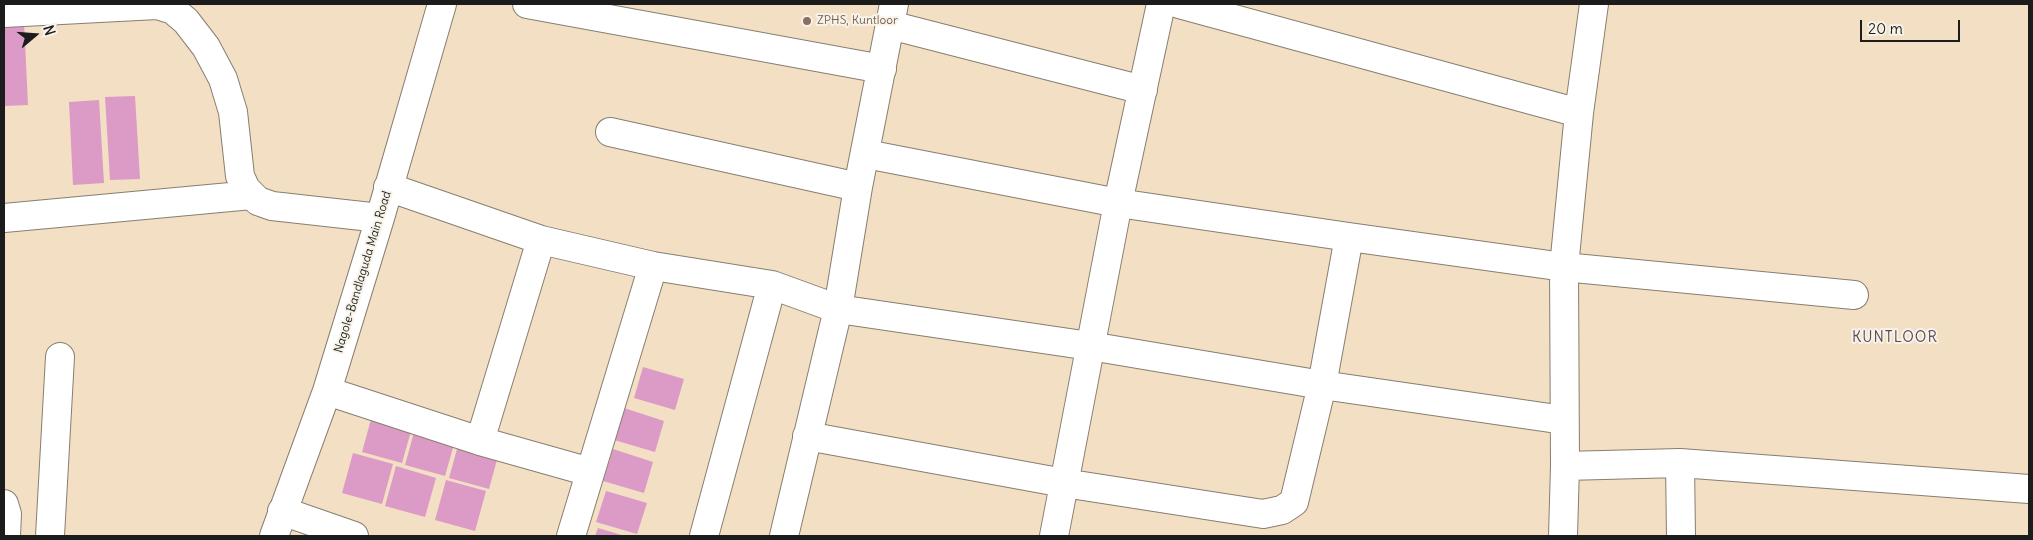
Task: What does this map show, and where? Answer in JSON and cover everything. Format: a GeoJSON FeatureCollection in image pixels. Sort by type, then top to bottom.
{"type":"FeatureCollection","features":[{"type":"Feature","properties":{"kind":"street"},"geometry":{"type":"LineString","coordinates":[[4,13],[157,4],[173,10],[186,21],[206,48],[223,80],[233,112],[240,176],[246,189],[258,201],[272,206],[380,218]]}},
{"type":"Feature","properties":{"kind":"street","name":"Nagole-Bandlaguda Main Road"},"geometry":{"type":"LineString","coordinates":[[278,524],[327,391],[380,218],[442,4]]}},
{"type":"Feature","properties":{"kind":"street"},"geometry":{"type":"LineString","coordinates":[[527,4],[882,69]]}},
{"type":"Feature","properties":{"kind":"street"},"geometry":{"type":"LineString","coordinates":[[1054,536],[1118,203],[1161,4]]}},
{"type":"Feature","properties":{"kind":"street"},"geometry":{"type":"LineString","coordinates":[[1179,4],[1579,113]]}},
{"type":"Feature","properties":{"kind":"street"},"geometry":{"type":"LineString","coordinates":[[1563,536],[1565,466],[1564,267],[1579,113],[1594,4]]}},
{"type":"Feature","properties":{"kind":"street"},"geometry":{"type":"LineString","coordinates":[[784,536],[838,309],[858,187],[892,14],[1143,90]]}},
{"type":"Feature","properties":{"kind":"street"},"geometry":{"type":"LineString","coordinates":[[610,132],[858,187]]}},
{"type":"Feature","properties":{"kind":"street"},"geometry":{"type":"LineString","coordinates":[[866,154],[1118,203],[1349,237],[1564,267],[1854,295]]}},
{"type":"Feature","properties":{"kind":"street"},"geometry":{"type":"LineString","coordinates":[[388,187],[541,240],[653,266],[772,285],[838,309],[1090,346],[1322,385],[1564,420]]}},
{"type":"Feature","properties":{"kind":"street"},"geometry":{"type":"LineString","coordinates":[[4,218],[252,195]]}},
{"type":"Feature","properties":{"kind":"street"},"geometry":{"type":"LineString","coordinates":[[807,436],[1064,483],[1263,525],[1294,502],[1322,385],[1349,237]]}},
{"type":"Feature","properties":{"kind":"street"},"geometry":{"type":"LineString","coordinates":[[480,441],[541,240]]}},
{"type":"Feature","properties":{"kind":"street"},"geometry":{"type":"LineString","coordinates":[[571,536],[653,266]]}},
{"type":"Feature","properties":{"kind":"street"},"geometry":{"type":"LineString","coordinates":[[704,536],[772,285]]}},
{"type":"Feature","properties":{"kind":"street"},"geometry":{"type":"LineString","coordinates":[[50,536],[60,357]]}},
{"type":"Feature","properties":{"kind":"street"},"geometry":{"type":"LineString","coordinates":[[327,391],[480,441],[590,472]]}},
{"type":"Feature","properties":{"kind":"street"},"geometry":{"type":"LineString","coordinates":[[1565,466],[1680,463],[2029,489]]}},
{"type":"Feature","properties":{"kind":"street"},"geometry":{"type":"LineString","coordinates":[[1680,463],[1681,536]]}},
{"type":"Feature","properties":{"kind":"street"},"geometry":{"type":"LineString","coordinates":[[4,504],[7,514],[6,536]]}},
{"type":"Feature","properties":{"kind":"street"},"geometry":{"type":"LineString","coordinates":[[278,524],[354,536]]}},
{"type":"Feature","properties":{"kind":"building"},"geometry":{"type":"Polygon","coordinates":[[[24,22],[28,105],[4,106],[4,23],[24,22]]]}},
{"type":"Feature","properties":{"kind":"building"},"geometry":{"type":"Polygon","coordinates":[[[135,96],[140,179],[110,180],[105,97],[135,96]]]}},
{"type":"Feature","properties":{"kind":"building"},"geometry":{"type":"Polygon","coordinates":[[[99,100],[104,183],[73,185],[69,102],[99,100]]]}},
{"type":"Feature","properties":{"kind":"building"},"geometry":{"type":"Polygon","coordinates":[[[643,367],[684,379],[675,410],[634,398],[643,367]]]}},
{"type":"Feature","properties":{"kind":"building"},"geometry":{"type":"Polygon","coordinates":[[[624,408],[664,421],[655,452],[614,440],[624,408]]]}},
{"type":"Feature","properties":{"kind":"building"},"geometry":{"type":"Polygon","coordinates":[[[373,412],[413,424],[402,463],[362,452],[373,412]]]}},
{"type":"Feature","properties":{"kind":"building"},"geometry":{"type":"Polygon","coordinates":[[[416,425],[456,437],[445,476],[405,465],[416,425]]]}},
{"type":"Feature","properties":{"kind":"building"},"geometry":{"type":"Polygon","coordinates":[[[460,438],[500,449],[489,489],[449,478],[460,438]]]}},
{"type":"Feature","properties":{"kind":"building"},"geometry":{"type":"Polygon","coordinates":[[[613,449],[653,462],[644,493],[603,481],[613,449]]]}},
{"type":"Feature","properties":{"kind":"building"},"geometry":{"type":"Polygon","coordinates":[[[353,453],[393,464],[382,504],[342,493],[353,453]]]}},
{"type":"Feature","properties":{"kind":"building"},"geometry":{"type":"Polygon","coordinates":[[[396,466],[436,478],[425,517],[385,506],[396,466]]]}},
{"type":"Feature","properties":{"kind":"building"},"geometry":{"type":"Polygon","coordinates":[[[446,480],[486,491],[475,531],[435,520],[446,480]]]}},
{"type":"Feature","properties":{"kind":"building"},"geometry":{"type":"Polygon","coordinates":[[[606,491],[647,503],[637,534],[596,522],[606,491]]]}},
{"type":"Feature","properties":{"kind":"building"},"geometry":{"type":"Polygon","coordinates":[[[598,528],[625,536],[595,536],[598,528]]]}},
{"type":"Feature","properties":{"kind":"place","name":"ZPHS, Kuntloor"},"geometry":{"type":"Point","coordinates":[807,21]}},
{"type":"Feature","properties":{"kind":"district","name":"KUNTLOOR"},"geometry":{"type":"Point","coordinates":[1895,338]}}]}
